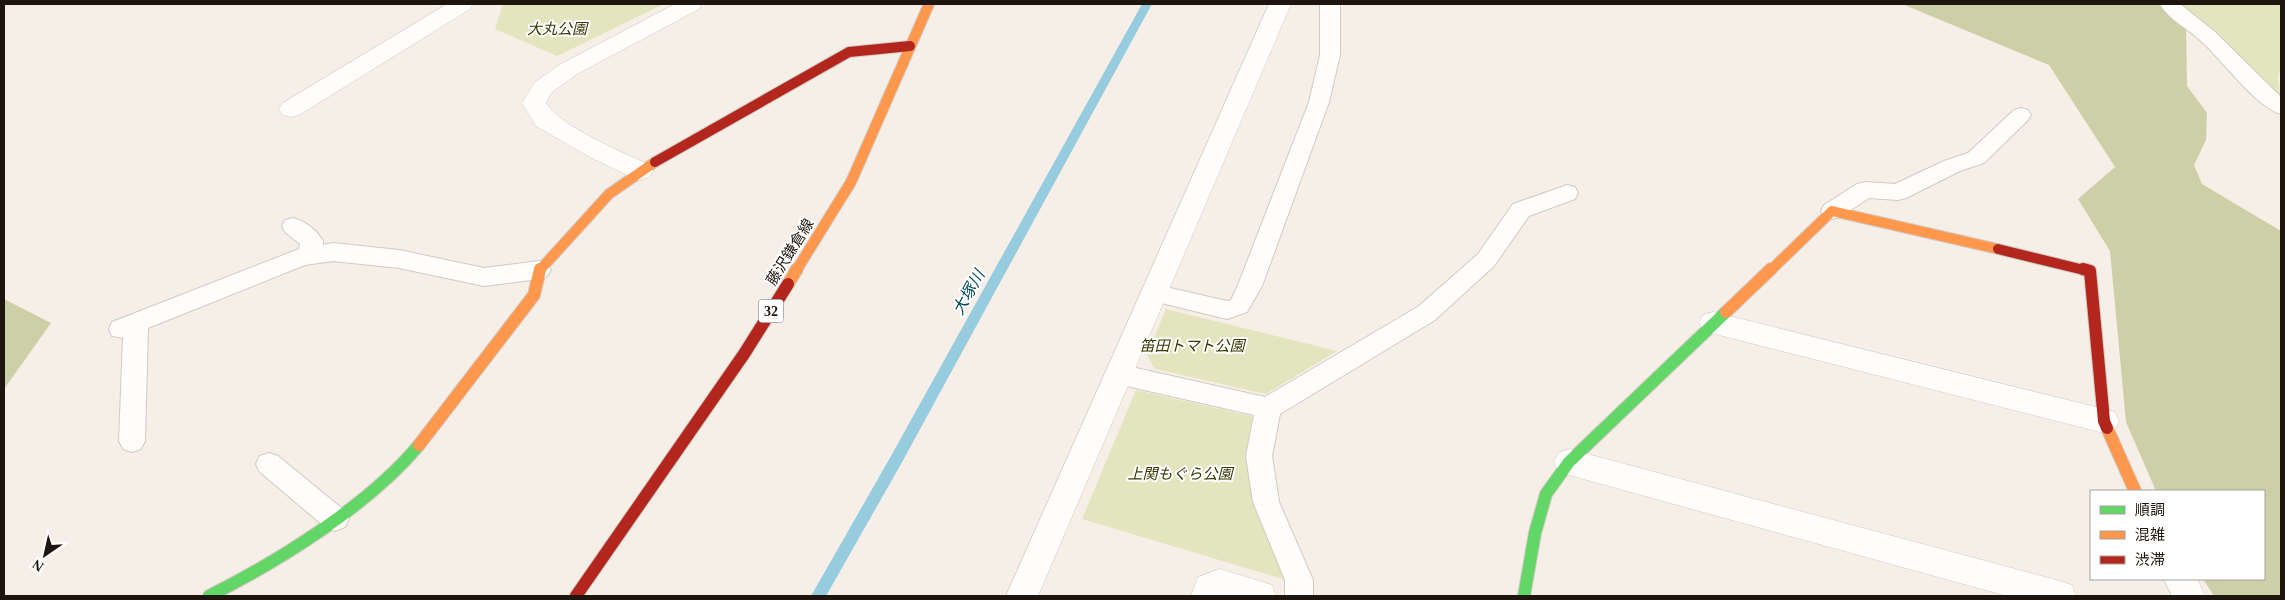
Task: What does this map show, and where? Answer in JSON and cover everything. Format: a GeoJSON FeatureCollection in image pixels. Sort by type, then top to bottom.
{"type":"FeatureCollection","features":[{"type":"Feature","properties":{"kind":"street"},"geometry":{"type":"LineString","coordinates":[[291,109],[462,4]]}},
{"type":"Feature","properties":{"kind":"street"},"geometry":{"type":"LineString","coordinates":[[640,171],[599,151],[546,120],[534,103],[543,87],[569,69],[691,4]]}},
{"type":"Feature","properties":{"kind":"street","name":"藤沢鎌倉線"},"geometry":{"type":"LineString","coordinates":[[576,596],[744,354],[851,182],[929,4]]}},
{"type":"Feature","properties":{"kind":"street"},"geometry":{"type":"LineString","coordinates":[[1022,596],[1280,4]]}},
{"type":"Feature","properties":{"kind":"street"},"geometry":{"type":"LineString","coordinates":[[209,596],[247,577],[335,519],[371,493],[406,461],[534,295],[539,270],[609,194],[640,171],[850,52],[910,46]]}},
{"type":"Feature","properties":{"kind":"street"},"geometry":{"type":"LineString","coordinates":[[1524,596],[1535,533],[1546,494],[1569,462],[1832,211],[2090,270],[2104,421],[2135,490]]}},
{"type":"Feature","properties":{"kind":"street"},"geometry":{"type":"LineString","coordinates":[[1713,323],[2104,421]]}},
{"type":"Feature","properties":{"kind":"street"},"geometry":{"type":"LineString","coordinates":[[1569,462],[2060,596]]}},
{"type":"Feature","properties":{"kind":"street"},"geometry":{"type":"LineString","coordinates":[[2181,580],[2189,596]]}},
{"type":"Feature","properties":{"kind":"street"},"geometry":{"type":"LineString","coordinates":[[1207,596],[1210,588],[1220,584],[1260,596]]}},
{"type":"Feature","properties":{"kind":"lane"},"geometry":{"type":"LineString","coordinates":[[1154,293],[1227,310],[1239,306],[1250,286],[1319,102],[1330,55],[1330,4]]}},
{"type":"Feature","properties":{"kind":"lane"},"geometry":{"type":"LineString","coordinates":[[2169,4],[2180,16],[2207,36],[2265,96],[2281,107]]}},
{"type":"Feature","properties":{"kind":"lane"},"geometry":{"type":"LineString","coordinates":[[1832,211],[1866,190],[1898,192],[1952,166],[1976,158],[2021,115]]}},
{"type":"Feature","properties":{"kind":"lane"},"geometry":{"type":"LineString","coordinates":[[1118,374],[1268,408],[1427,314],[1486,260],[1521,210],[1567,193]]}},
{"type":"Feature","properties":{"kind":"lane"},"geometry":{"type":"LineString","coordinates":[[293,226],[312,241],[309,256]]}},
{"type":"Feature","properties":{"kind":"lane"},"geometry":{"type":"LineString","coordinates":[[132,442],[129,326],[309,256],[333,252],[399,259],[484,277],[539,270]]}},
{"type":"Feature","properties":{"kind":"lane"},"geometry":{"type":"LineString","coordinates":[[1268,408],[1258,456],[1266,502],[1299,580],[1299,596]]}},
{"type":"Feature","properties":{"kind":"lane"},"geometry":{"type":"LineString","coordinates":[[269,464],[335,519]]}},
{"type":"Feature","properties":{"kind":"green space","name":"大丸公園"},"geometry":{"type":"Polygon","coordinates":[[[503,4],[664,4],[557,56],[495,29],[503,4]]]}},
{"type":"Feature","properties":{"kind":"green space"},"geometry":{"type":"Polygon","coordinates":[[[1902,4],[2160,4],[2186,27],[2187,86],[2207,113],[2206,140],[2194,165],[2202,184],[2281,231],[2281,596],[2214,596],[2204,580],[2265,580],[2265,490],[2156,490],[2126,422],[2110,251],[2078,199],[2115,167],[2049,65],[1902,4]]]}},
{"type":"Feature","properties":{"kind":"green space"},"geometry":{"type":"Polygon","coordinates":[[[2176,4],[2281,4],[2281,64],[2278,78],[2281,99],[2176,4]]]}},
{"type":"Feature","properties":{"kind":"green space"},"geometry":{"type":"Polygon","coordinates":[[[4,299],[51,323],[4,389],[4,299]]]}},
{"type":"Feature","properties":{"kind":"green space","name":"笛田トマト公園"},"geometry":{"type":"Polygon","coordinates":[[[1166,309],[1337,351],[1266,394],[1155,369],[1147,355],[1166,309]]]}},
{"type":"Feature","properties":{"kind":"green space","name":"上関もぐら公園"},"geometry":{"type":"Polygon","coordinates":[[[1136,390],[1259,418],[1286,580],[1082,519],[1136,390]]]}},
{"type":"Feature","properties":{"kind":"waterway","name":"大塚川"},"geometry":{"type":"LineString","coordinates":[[818,596],[896,460],[1147,4]]}},
{"type":"Feature","properties":{"kind":"traffic: fast"},"geometry":{"type":"LineString","coordinates":[[1524,596],[1535,533],[1546,494],[1569,462],[1726,312]]}},
{"type":"Feature","properties":{"kind":"traffic: fast"},"geometry":{"type":"LineString","coordinates":[[209,596],[241,579],[301,542],[366,496],[399,467],[419,445]]}},
{"type":"Feature","properties":{"kind":"traffic: slow"},"geometry":{"type":"LineString","coordinates":[[788,284],[851,182],[929,4]]}},
{"type":"Feature","properties":{"kind":"traffic: slow"},"geometry":{"type":"LineString","coordinates":[[419,445],[534,295],[539,270],[609,194],[655,162]]}},
{"type":"Feature","properties":{"kind":"traffic: slow"},"geometry":{"type":"LineString","coordinates":[[1726,312],[1832,211],[1998,249]]}},
{"type":"Feature","properties":{"kind":"traffic: slow"},"geometry":{"type":"LineString","coordinates":[[2107,428],[2135,490]]}},
{"type":"Feature","properties":{"kind":"traffic: jam"},"geometry":{"type":"LineString","coordinates":[[655,162],[849,52],[910,46]]}},
{"type":"Feature","properties":{"kind":"traffic: jam"},"geometry":{"type":"LineString","coordinates":[[1998,249],[2090,271],[2104,421],[2107,428]]}},
{"type":"Feature","properties":{"kind":"traffic: jam"},"geometry":{"type":"LineString","coordinates":[[576,596],[744,354],[788,284]]}}]}
